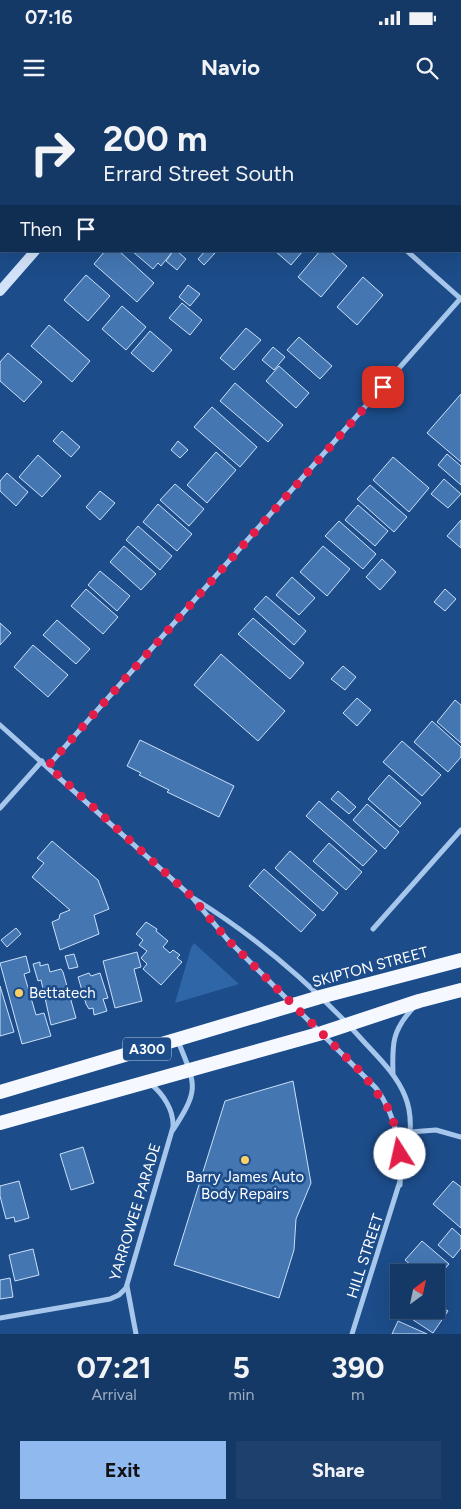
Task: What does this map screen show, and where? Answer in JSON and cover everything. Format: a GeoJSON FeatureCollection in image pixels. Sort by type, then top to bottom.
{"type":"FeatureCollection","features":[{"type":"Feature","properties":{"kind":"highway","name":"SKIPTON STREET"},"geometry":{"type":"LineString","coordinates":[[0,1092],[320,997],[461,960]]}},
{"type":"Feature","properties":{"kind":"highway","name":"A300"},"geometry":{"type":"LineString","coordinates":[[0,1123],[348,1025],[419,1001],[461,990]]}},
{"type":"Feature","properties":{"kind":"main road"},"geometry":{"type":"LineString","coordinates":[[0,291],[33,252]]}},
{"type":"Feature","properties":{"kind":"street"},"geometry":{"type":"LineString","coordinates":[[48,766],[461,299],[408,252]]}},
{"type":"Feature","properties":{"kind":"street"},"geometry":{"type":"LineString","coordinates":[[0,725],[191,896],[227,939],[376,1088],[388,1108],[397,1133],[400,1154],[400,1184]]}},
{"type":"Feature","properties":{"kind":"street"},"geometry":{"type":"LineString","coordinates":[[0,808],[42,761]]}},
{"type":"Feature","properties":{"kind":"street"},"geometry":{"type":"LineString","coordinates":[[373,929],[461,830]]}},
{"type":"Feature","properties":{"kind":"street"},"geometry":{"type":"LineString","coordinates":[[191,896],[256,940],[320,997],[393,1075],[407,1101],[411,1131],[400,1184]]}},
{"type":"Feature","properties":{"kind":"street"},"geometry":{"type":"LineString","coordinates":[[393,1075],[394,1036],[403,1020],[419,1001]]}},
{"type":"Feature","properties":{"kind":"street","name":"YARROWEE PARADE"},"geometry":{"type":"LineString","coordinates":[[172,1132],[193,1095],[194,1084],[178,1040]]}},
{"type":"Feature","properties":{"kind":"street","name":"YARROWEE PARADE"},"geometry":{"type":"LineString","coordinates":[[0,1318],[110,1298],[119,1295],[127,1286],[172,1132],[173,1119],[170,1108],[159,1092],[148,1081]]}},
{"type":"Feature","properties":{"kind":"street"},"geometry":{"type":"LineString","coordinates":[[397,1133],[440,1130],[461,1137]]}},
{"type":"Feature","properties":{"kind":"street","name":"HILL STREET"},"geometry":{"type":"LineString","coordinates":[[352,1334],[400,1184]]}},
{"type":"Feature","properties":{"kind":"street"},"geometry":{"type":"LineString","coordinates":[[127,1286],[136,1334]]}},
{"type":"Feature","properties":{"kind":"shaded area"},"geometry":{"type":"Polygon","coordinates":[[[194,943],[239,984],[175,1003],[191,948],[194,943]]]}},
{"type":"Feature","properties":{"kind":"building"},"geometry":{"type":"Polygon","coordinates":[[[104,252],[120,252],[154,283],[137,302],[94,264],[104,252]]]}},
{"type":"Feature","properties":{"kind":"building"},"geometry":{"type":"Polygon","coordinates":[[[133,252],[172,252],[161,266],[158,263],[153,269],[133,252]]]}},
{"type":"Feature","properties":{"kind":"building"},"geometry":{"type":"Polygon","coordinates":[[[172,252],[178,252],[186,259],[177,270],[166,261],[172,252]]]}},
{"type":"Feature","properties":{"kind":"building"},"geometry":{"type":"Polygon","coordinates":[[[204,252],[215,253],[204,265],[198,259],[204,252]]]}},
{"type":"Feature","properties":{"kind":"building"},"geometry":{"type":"Polygon","coordinates":[[[276,252],[302,252],[291,265],[276,252]]]}},
{"type":"Feature","properties":{"kind":"building"},"geometry":{"type":"Polygon","coordinates":[[[319,252],[331,252],[347,266],[321,297],[298,277],[319,252]]]}},
{"type":"Feature","properties":{"kind":"building"},"geometry":{"type":"Polygon","coordinates":[[[86,275],[110,296],[88,321],[64,300],[86,275]]]}},
{"type":"Feature","properties":{"kind":"building"},"geometry":{"type":"Polygon","coordinates":[[[363,277],[383,295],[357,325],[337,307],[363,277]]]}},
{"type":"Feature","properties":{"kind":"building"},"geometry":{"type":"Polygon","coordinates":[[[188,285],[200,294],[190,306],[179,297],[188,285]]]}},
{"type":"Feature","properties":{"kind":"building"},"geometry":{"type":"Polygon","coordinates":[[[182,303],[202,320],[190,335],[169,318],[182,303]]]}},
{"type":"Feature","properties":{"kind":"building"},"geometry":{"type":"Polygon","coordinates":[[[122,306],[146,327],[126,350],[102,329],[122,306]]]}},
{"type":"Feature","properties":{"kind":"building"},"geometry":{"type":"Polygon","coordinates":[[[49,325],[90,361],[72,382],[31,346],[49,325]]]}},
{"type":"Feature","properties":{"kind":"building"},"geometry":{"type":"Polygon","coordinates":[[[246,328],[261,340],[234,370],[220,358],[246,328]]]}},
{"type":"Feature","properties":{"kind":"building"},"geometry":{"type":"Polygon","coordinates":[[[150,331],[172,350],[153,372],[131,353],[150,331]]]}},
{"type":"Feature","properties":{"kind":"building"},"geometry":{"type":"Polygon","coordinates":[[[299,337],[332,366],[320,379],[287,350],[299,337]]]}},
{"type":"Feature","properties":{"kind":"building"},"geometry":{"type":"Polygon","coordinates":[[[273,347],[285,357],[274,370],[262,360],[273,347]]]}},
{"type":"Feature","properties":{"kind":"building"},"geometry":{"type":"Polygon","coordinates":[[[8,353],[42,382],[24,402],[0,381],[0,362],[8,353]]]}},
{"type":"Feature","properties":{"kind":"building"},"geometry":{"type":"Polygon","coordinates":[[[279,366],[309,393],[296,408],[266,381],[279,366]]]}},
{"type":"Feature","properties":{"kind":"building"},"geometry":{"type":"Polygon","coordinates":[[[235,383],[283,425],[268,442],[220,401],[235,383]]]}},
{"type":"Feature","properties":{"kind":"building"},"geometry":{"type":"Polygon","coordinates":[[[461,394],[461,462],[427,433],[461,394]]]}},
{"type":"Feature","properties":{"kind":"building"},"geometry":{"type":"Polygon","coordinates":[[[212,407],[257,447],[240,467],[194,427],[212,407]]]}},
{"type":"Feature","properties":{"kind":"building"},"geometry":{"type":"Polygon","coordinates":[[[62,431],[80,447],[71,457],[53,441],[62,431]]]}},
{"type":"Feature","properties":{"kind":"building"},"geometry":{"type":"Polygon","coordinates":[[[178,441],[188,450],[180,458],[171,450],[178,441]]]}},
{"type":"Feature","properties":{"kind":"building"},"geometry":{"type":"Polygon","coordinates":[[[216,452],[236,470],[207,503],[187,485],[216,452]]]}},
{"type":"Feature","properties":{"kind":"building"},"geometry":{"type":"Polygon","coordinates":[[[447,454],[461,466],[461,485],[438,465],[447,454]]]}},
{"type":"Feature","properties":{"kind":"building"},"geometry":{"type":"Polygon","coordinates":[[[38,455],[61,476],[42,497],[19,477],[38,455]]]}},
{"type":"Feature","properties":{"kind":"building"},"geometry":{"type":"Polygon","coordinates":[[[393,457],[429,488],[409,512],[373,480],[393,457]]]}},
{"type":"Feature","properties":{"kind":"building"},"geometry":{"type":"Polygon","coordinates":[[[7,473],[28,492],[16,506],[0,491],[0,481],[7,473]]]}},
{"type":"Feature","properties":{"kind":"building"},"geometry":{"type":"Polygon","coordinates":[[[444,479],[461,494],[448,508],[431,494],[444,479]]]}},
{"type":"Feature","properties":{"kind":"building"},"geometry":{"type":"Polygon","coordinates":[[[175,484],[204,509],[189,526],[160,500],[175,484]]]}},
{"type":"Feature","properties":{"kind":"building"},"geometry":{"type":"Polygon","coordinates":[[[370,485],[407,517],[394,532],[357,499],[370,485]]]}},
{"type":"Feature","properties":{"kind":"building"},"geometry":{"type":"Polygon","coordinates":[[[100,491],[115,503],[100,520],[86,507],[100,491]]]}},
{"type":"Feature","properties":{"kind":"building"},"geometry":{"type":"Polygon","coordinates":[[[158,504],[192,534],[177,551],[143,522],[158,504]]]}},
{"type":"Feature","properties":{"kind":"building"},"geometry":{"type":"Polygon","coordinates":[[[358,505],[388,531],[375,546],[345,520],[358,505]]]}},
{"type":"Feature","properties":{"kind":"building"},"geometry":{"type":"Polygon","coordinates":[[[461,520],[461,548],[447,536],[461,520]]]}},
{"type":"Feature","properties":{"kind":"building"},"geometry":{"type":"Polygon","coordinates":[[[339,521],[376,554],[363,569],[325,536],[339,521]]]}},
{"type":"Feature","properties":{"kind":"building"},"geometry":{"type":"Polygon","coordinates":[[[138,526],[172,556],[160,570],[126,540],[138,526]]]}},
{"type":"Feature","properties":{"kind":"building"},"geometry":{"type":"Polygon","coordinates":[[[124,546],[156,574],[141,590],[110,562],[124,546]]]}},
{"type":"Feature","properties":{"kind":"building"},"geometry":{"type":"Polygon","coordinates":[[[323,546],[350,569],[327,596],[300,572],[323,546]]]}},
{"type":"Feature","properties":{"kind":"building"},"geometry":{"type":"Polygon","coordinates":[[[382,559],[396,572],[380,590],[366,577],[382,559]]]}},
{"type":"Feature","properties":{"kind":"building"},"geometry":{"type":"Polygon","coordinates":[[[100,571],[130,596],[117,611],[88,585],[100,571]]]}},
{"type":"Feature","properties":{"kind":"building"},"geometry":{"type":"Polygon","coordinates":[[[292,577],[315,598],[299,615],[276,595],[292,577]]]}},
{"type":"Feature","properties":{"kind":"building"},"geometry":{"type":"Polygon","coordinates":[[[86,589],[118,617],[103,634],[71,606],[86,589]]]}},
{"type":"Feature","properties":{"kind":"building"},"geometry":{"type":"Polygon","coordinates":[[[445,589],[456,599],[445,611],[434,602],[445,589]]]}},
{"type":"Feature","properties":{"kind":"building"},"geometry":{"type":"Polygon","coordinates":[[[266,596],[306,631],[294,645],[254,609],[266,596]]]}},
{"type":"Feature","properties":{"kind":"building"},"geometry":{"type":"Polygon","coordinates":[[[253,618],[304,663],[290,679],[238,634],[253,618]]]}},
{"type":"Feature","properties":{"kind":"building"},"geometry":{"type":"Polygon","coordinates":[[[57,620],[90,649],[76,664],[43,635],[57,620]]]}},
{"type":"Feature","properties":{"kind":"building"},"geometry":{"type":"Polygon","coordinates":[[[0,623],[11,633],[0,645],[0,623]]]}},
{"type":"Feature","properties":{"kind":"building"},"geometry":{"type":"Polygon","coordinates":[[[33,645],[68,675],[48,697],[14,667],[33,645]]]}},
{"type":"Feature","properties":{"kind":"building"},"geometry":{"type":"Polygon","coordinates":[[[221,654],[285,711],[258,741],[194,685],[221,654]]]}},
{"type":"Feature","properties":{"kind":"building"},"geometry":{"type":"Polygon","coordinates":[[[343,666],[356,677],[345,690],[331,679],[343,666]]]}},
{"type":"Feature","properties":{"kind":"building"},"geometry":{"type":"Polygon","coordinates":[[[357,698],[371,710],[357,726],[343,713],[357,698]]]}},
{"type":"Feature","properties":{"kind":"building"},"geometry":{"type":"Polygon","coordinates":[[[455,700],[461,705],[461,743],[437,722],[455,700]]]}},
{"type":"Feature","properties":{"kind":"building"},"geometry":{"type":"Polygon","coordinates":[[[432,721],[461,747],[461,757],[448,772],[414,742],[432,721]]]}},
{"type":"Feature","properties":{"kind":"building"},"geometry":{"type":"Polygon","coordinates":[[[140,740],[234,786],[219,817],[167,792],[169,790],[139,775],[141,773],[127,766],[140,740]]]}},
{"type":"Feature","properties":{"kind":"building"},"geometry":{"type":"Polygon","coordinates":[[[402,741],[441,775],[422,796],[383,762],[402,741]]]}},
{"type":"Feature","properties":{"kind":"building"},"geometry":{"type":"Polygon","coordinates":[[[389,775],[421,803],[400,827],[368,799],[389,775]]]}},
{"type":"Feature","properties":{"kind":"building"},"geometry":{"type":"Polygon","coordinates":[[[338,791],[356,807],[349,814],[331,799],[338,791]]]}},
{"type":"Feature","properties":{"kind":"building"},"geometry":{"type":"Polygon","coordinates":[[[319,801],[377,851],[363,866],[306,816],[319,801]]]}},
{"type":"Feature","properties":{"kind":"building"},"geometry":{"type":"Polygon","coordinates":[[[367,804],[399,832],[385,849],[353,820],[367,804]]]}},
{"type":"Feature","properties":{"kind":"building"},"geometry":{"type":"Polygon","coordinates":[[[52,841],[98,880],[109,909],[94,915],[99,934],[60,950],[52,922],[59,919],[60,914],[70,910],[32,877],[44,863],[37,858],[52,841]]]}},
{"type":"Feature","properties":{"kind":"building"},"geometry":{"type":"Polygon","coordinates":[[[329,843],[362,872],[346,890],[313,861],[329,843]]]}},
{"type":"Feature","properties":{"kind":"building"},"geometry":{"type":"Polygon","coordinates":[[[290,851],[338,893],[323,911],[275,868],[290,851]]]}},
{"type":"Feature","properties":{"kind":"building"},"geometry":{"type":"Polygon","coordinates":[[[264,869],[316,915],[301,932],[249,886],[264,869]]]}},
{"type":"Feature","properties":{"kind":"building"},"geometry":{"type":"Polygon","coordinates":[[[146,922],[157,929],[156,931],[168,941],[163,947],[170,953],[173,950],[180,955],[177,958],[182,962],[161,985],[143,969],[147,964],[141,958],[147,951],[139,945],[143,940],[136,934],[146,922]]]}},
{"type":"Feature","properties":{"kind":"building"},"geometry":{"type":"Polygon","coordinates":[[[16,928],[21,934],[7,947],[1,940],[16,928]]]}},
{"type":"Feature","properties":{"kind":"building"},"geometry":{"type":"Polygon","coordinates":[[[137,952],[141,967],[134,969],[142,1001],[115,1008],[103,961],[137,952]]]}},
{"type":"Feature","properties":{"kind":"building"},"geometry":{"type":"Polygon","coordinates":[[[74,954],[78,967],[69,969],[65,956],[74,954]]]}},
{"type":"Feature","properties":{"kind":"building","name":"Bettatech"},"geometry":{"type":"Polygon","coordinates":[[[26,956],[30,972],[24,974],[36,1015],[44,1013],[51,1036],[22,1044],[0,963],[26,956]]]}},
{"type":"Feature","properties":{"kind":"building"},"geometry":{"type":"Polygon","coordinates":[[[40,962],[40,966],[48,964],[50,972],[61,969],[63,972],[76,1018],[51,1025],[41,980],[38,981],[33,964],[40,962]]]}},
{"type":"Feature","properties":{"kind":"building"},"geometry":{"type":"Polygon","coordinates":[[[89,973],[91,976],[100,973],[108,998],[103,999],[107,1011],[94,1015],[93,1008],[89,1009],[86,1004],[78,977],[89,973]]]}},
{"type":"Feature","properties":{"kind":"building"},"geometry":{"type":"Polygon","coordinates":[[[0,986],[14,1032],[0,1036],[0,986]]]}},
{"type":"Feature","properties":{"kind":"building"},"geometry":{"type":"Polygon","coordinates":[[[293,1081],[311,1183],[296,1219],[294,1250],[279,1298],[174,1265],[225,1101],[293,1081]]]}},
{"type":"Feature","properties":{"kind":"building"},"geometry":{"type":"Polygon","coordinates":[[[83,1147],[94,1183],[71,1190],[60,1154],[83,1147]]]}},
{"type":"Feature","properties":{"kind":"building"},"geometry":{"type":"Polygon","coordinates":[[[19,1181],[29,1218],[15,1222],[14,1217],[6,1219],[0,1196],[0,1186],[19,1181]]]}},
{"type":"Feature","properties":{"kind":"building"},"geometry":{"type":"Polygon","coordinates":[[[453,1181],[461,1187],[461,1228],[433,1204],[453,1181]]]}},
{"type":"Feature","properties":{"kind":"building"},"geometry":{"type":"Polygon","coordinates":[[[452,1228],[461,1236],[461,1248],[453,1258],[438,1245],[452,1228]]]}},
{"type":"Feature","properties":{"kind":"building"},"geometry":{"type":"Polygon","coordinates":[[[422,1241],[449,1264],[445,1269],[445,1264],[410,1264],[405,1260],[422,1241]]]}},
{"type":"Feature","properties":{"kind":"building"},"geometry":{"type":"Polygon","coordinates":[[[33,1249],[39,1275],[15,1281],[9,1255],[33,1249]]]}},
{"type":"Feature","properties":{"kind":"building"},"geometry":{"type":"Polygon","coordinates":[[[10,1278],[13,1297],[0,1299],[0,1280],[10,1278]]]}},
{"type":"Feature","properties":{"kind":"building"},"geometry":{"type":"Polygon","coordinates":[[[412,1319],[443,1319],[433,1333],[412,1319]]]}},
{"type":"Feature","properties":{"kind":"building"},"geometry":{"type":"Polygon","coordinates":[[[398,1321],[427,1334],[392,1334],[398,1321]]]}},
{"type":"Feature","properties":{"kind":"place","name":"Bettatech"},"geometry":{"type":"Point","coordinates":[19,993]}},
{"type":"Feature","properties":{"kind":"place","name":"Barry James Auto Body Repairs"},"geometry":{"type":"Point","coordinates":[245,1160]}},
{"type":"Feature","properties":{"kind":"route"},"geometry":{"type":"LineString","coordinates":[[383,387],[48,766],[191,896],[216,928],[376,1088],[388,1108],[395,1126],[400,1154]]}}]}
